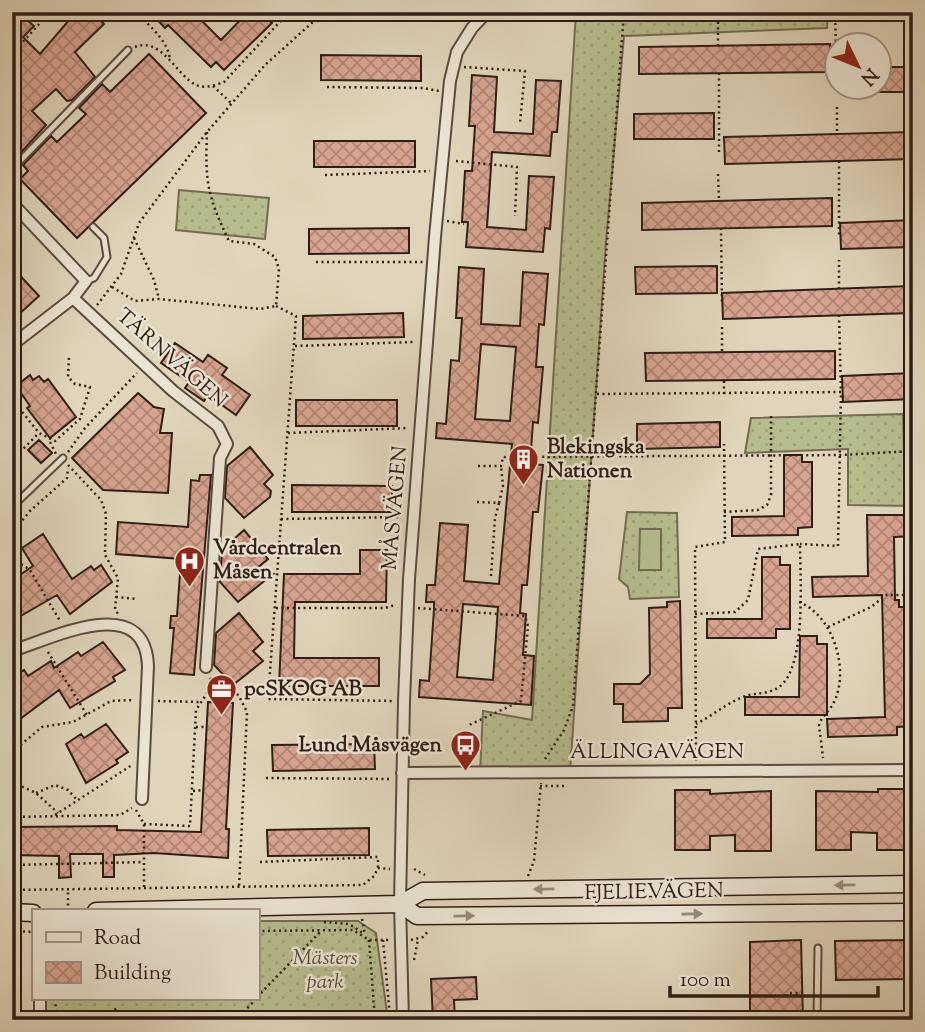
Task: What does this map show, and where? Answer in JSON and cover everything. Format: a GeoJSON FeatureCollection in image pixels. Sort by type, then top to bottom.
{"type":"FeatureCollection","features":[{"type":"Feature","properties":{"kind":"main road","name":"FJELIEVÄGEN"},"geometry":{"type":"LineString","coordinates":[[183,909],[400,904],[423,891],[913,884]]}},
{"type":"Feature","properties":{"kind":"main road","name":"FJELIEVÄGEN"},"geometry":{"type":"LineString","coordinates":[[400,904],[417,916],[913,912]]}},
{"type":"Feature","properties":{"kind":"main road"},"geometry":{"type":"LineString","coordinates":[[12,912],[32,912]]}},
{"type":"Feature","properties":{"kind":"street","name":"MÅSVÄGEN"},"geometry":{"type":"LineString","coordinates":[[403,1020],[400,904],[404,701],[408,604],[433,261],[453,67],[457,52],[487,12]]}},
{"type":"Feature","properties":{"kind":"street"},"geometry":{"type":"LineString","coordinates":[[12,203],[86,281],[73,298],[12,345]]}},
{"type":"Feature","properties":{"kind":"street","name":"TÄRNVÄGEN"},"geometry":{"type":"LineString","coordinates":[[73,298],[145,365],[218,426],[227,444],[220,458],[206,667]]}},
{"type":"Feature","properties":{"kind":"street"},"geometry":{"type":"LineString","coordinates":[[12,651],[89,627],[117,623],[136,634],[145,648],[148,666],[136,802]]}},
{"type":"Feature","properties":{"kind":"street","name":"ÄLLINGAVÄGEN"},"geometry":{"type":"LineString","coordinates":[[402,776],[913,770]]}},
{"type":"Feature","properties":{"kind":"street"},"geometry":{"type":"LineString","coordinates":[[40,1000],[40,1020]]}},
{"type":"Feature","properties":{"kind":"lane"},"geometry":{"type":"LineString","coordinates":[[12,169],[128,50]]}},
{"type":"Feature","properties":{"kind":"lane"},"geometry":{"type":"LineString","coordinates":[[86,281],[94,278],[107,257],[104,238],[93,227]]}},
{"type":"Feature","properties":{"kind":"lane"},"geometry":{"type":"LineString","coordinates":[[12,507],[63,458]]}},
{"type":"Feature","properties":{"kind":"lane"},"geometry":{"type":"LineString","coordinates":[[817,1020],[818,948]]}},
{"type":"Feature","properties":{"kind":"path"},"geometry":{"type":"LineString","coordinates":[[12,54],[50,12]]}},
{"type":"Feature","properties":{"kind":"path"},"geometry":{"type":"LineString","coordinates":[[136,12],[169,48],[170,60]]}},
{"type":"Feature","properties":{"kind":"path"},"geometry":{"type":"LineString","coordinates":[[128,50],[141,45],[155,49],[197,85],[213,86],[224,82],[289,12]]}},
{"type":"Feature","properties":{"kind":"path"},"geometry":{"type":"LineString","coordinates":[[90,313],[121,274],[139,223],[207,132],[265,65],[301,35],[323,12]]}},
{"type":"Feature","properties":{"kind":"path"},"geometry":{"type":"LineString","coordinates":[[528,876],[534,861],[545,759],[564,730],[573,706],[624,12]]}},
{"type":"Feature","properties":{"kind":"path"},"geometry":{"type":"LineString","coordinates":[[718,12],[718,46]]}},
{"type":"Feature","properties":{"kind":"path"},"geometry":{"type":"LineString","coordinates":[[835,12],[836,32]]}},
{"type":"Feature","properties":{"kind":"path"},"geometry":{"type":"LineString","coordinates":[[453,67],[525,71],[520,123]]}},
{"type":"Feature","properties":{"kind":"path"},"geometry":{"type":"LineString","coordinates":[[719,73],[719,152]]}},
{"type":"Feature","properties":{"kind":"path"},"geometry":{"type":"LineString","coordinates":[[213,86],[231,103]]}},
{"type":"Feature","properties":{"kind":"path"},"geometry":{"type":"LineString","coordinates":[[327,86],[423,88],[449,93]]}},
{"type":"Feature","properties":{"kind":"path"},"geometry":{"type":"LineString","coordinates":[[837,107],[837,134]]}},
{"type":"Feature","properties":{"kind":"path"},"geometry":{"type":"LineString","coordinates":[[207,132],[205,180],[215,212],[229,240],[254,244],[275,257],[279,269],[276,306]]}},
{"type":"Feature","properties":{"kind":"path"},"geometry":{"type":"LineString","coordinates":[[442,159],[517,167],[515,216]]}},
{"type":"Feature","properties":{"kind":"path"},"geometry":{"type":"LineString","coordinates":[[839,161],[839,236]]}},
{"type":"Feature","properties":{"kind":"path"},"geometry":{"type":"LineString","coordinates":[[325,175],[441,171]]}},
{"type":"Feature","properties":{"kind":"path"},"geometry":{"type":"LineString","coordinates":[[718,174],[719,201]]}},
{"type":"Feature","properties":{"kind":"path"},"geometry":{"type":"LineString","coordinates":[[437,220],[464,224]]}},
{"type":"Feature","properties":{"kind":"path"},"geometry":{"type":"LineString","coordinates":[[721,228],[722,304]]}},
{"type":"Feature","properties":{"kind":"path"},"geometry":{"type":"LineString","coordinates":[[134,238],[154,280],[159,299]]}},
{"type":"Feature","properties":{"kind":"path"},"geometry":{"type":"LineString","coordinates":[[839,260],[839,289]]}},
{"type":"Feature","properties":{"kind":"path"},"geometry":{"type":"LineString","coordinates":[[316,262],[433,261]]}},
{"type":"Feature","properties":{"kind":"path"},"geometry":{"type":"LineString","coordinates":[[111,287],[135,301],[159,299],[260,309],[276,306],[296,316],[268,699],[404,701]]}},
{"type":"Feature","properties":{"kind":"path"},"geometry":{"type":"LineString","coordinates":[[695,614],[735,612],[748,600],[758,549],[800,544],[838,546],[841,455],[839,315]]}},
{"type":"Feature","properties":{"kind":"path"},"geometry":{"type":"LineString","coordinates":[[722,327],[722,352]]}},
{"type":"Feature","properties":{"kind":"path"},"geometry":{"type":"LineString","coordinates":[[293,346],[428,342]]}},
{"type":"Feature","properties":{"kind":"path"},"geometry":{"type":"LineString","coordinates":[[12,399],[38,433],[55,441],[80,419],[90,387],[75,384],[68,377],[69,357]]}},
{"type":"Feature","properties":{"kind":"path"},"geometry":{"type":"LineString","coordinates":[[12,533],[30,511],[67,478],[66,453],[85,428],[145,365]]}},
{"type":"Feature","properties":{"kind":"path"},"geometry":{"type":"LineString","coordinates":[[724,380],[724,394]]}},
{"type":"Feature","properties":{"kind":"path"},"geometry":{"type":"LineString","coordinates":[[597,394],[841,392]]}},
{"type":"Feature","properties":{"kind":"path"},"geometry":{"type":"LineString","coordinates":[[724,512],[758,510],[767,505],[771,495],[771,414]]}},
{"type":"Feature","properties":{"kind":"path"},"geometry":{"type":"LineString","coordinates":[[287,433],[421,427]]}},
{"type":"Feature","properties":{"kind":"path"},"geometry":{"type":"LineString","coordinates":[[12,460],[38,433]]}},
{"type":"Feature","properties":{"kind":"path"},"geometry":{"type":"LineString","coordinates":[[696,772],[695,547],[725,542],[724,444]]}},
{"type":"Feature","properties":{"kind":"path"},"geometry":{"type":"LineString","coordinates":[[491,576],[503,486],[503,457],[841,455],[913,451]]}},
{"type":"Feature","properties":{"kind":"path"},"geometry":{"type":"LineString","coordinates":[[68,466],[101,500],[107,519],[104,555],[118,578],[117,623]]}},
{"type":"Feature","properties":{"kind":"path"},"geometry":{"type":"LineString","coordinates":[[478,466],[501,466]]}},
{"type":"Feature","properties":{"kind":"path"},"geometry":{"type":"LineString","coordinates":[[477,502],[499,503]]}},
{"type":"Feature","properties":{"kind":"path"},"geometry":{"type":"LineString","coordinates":[[281,519],[414,517]]}},
{"type":"Feature","properties":{"kind":"path"},"geometry":{"type":"LineString","coordinates":[[696,724],[741,697],[769,692],[781,686],[794,663],[800,544]]}},
{"type":"Feature","properties":{"kind":"path"},"geometry":{"type":"LineString","coordinates":[[828,627],[871,607],[886,596],[904,595],[905,550],[913,550]]}},
{"type":"Feature","properties":{"kind":"path"},"geometry":{"type":"LineString","coordinates":[[12,558],[30,570],[56,611],[61,625]]}},
{"type":"Feature","properties":{"kind":"path"},"geometry":{"type":"LineString","coordinates":[[116,597],[137,599]]}},
{"type":"Feature","properties":{"kind":"path"},"geometry":{"type":"LineString","coordinates":[[799,602],[810,606],[828,627],[836,642],[838,685],[835,701],[819,725],[827,771]]}},
{"type":"Feature","properties":{"kind":"path"},"geometry":{"type":"LineString","coordinates":[[274,608],[385,608],[408,604],[525,616],[528,626],[521,701],[469,724]]}},
{"type":"Feature","properties":{"kind":"path"},"geometry":{"type":"LineString","coordinates":[[45,647],[87,715]]}},
{"type":"Feature","properties":{"kind":"path"},"geometry":{"type":"LineString","coordinates":[[144,824],[190,827],[195,727],[200,702],[213,684],[206,667]]}},
{"type":"Feature","properties":{"kind":"path"},"geometry":{"type":"LineString","coordinates":[[206,667],[239,696],[247,712],[239,887]]}},
{"type":"Feature","properties":{"kind":"path"},"geometry":{"type":"LineString","coordinates":[[13,751],[42,727],[73,722],[111,701],[200,702]]}},
{"type":"Feature","properties":{"kind":"path"},"geometry":{"type":"LineString","coordinates":[[195,727],[206,727]]}},
{"type":"Feature","properties":{"kind":"path"},"geometry":{"type":"LineString","coordinates":[[53,816],[135,764],[134,776]]}},
{"type":"Feature","properties":{"kind":"path"},"geometry":{"type":"LineString","coordinates":[[266,778],[402,776]]}},
{"type":"Feature","properties":{"kind":"path"},"geometry":{"type":"LineString","coordinates":[[12,782],[36,793],[58,814]]}},
{"type":"Feature","properties":{"kind":"path"},"geometry":{"type":"LineString","coordinates":[[36,793],[47,786],[59,785],[78,801]]}},
{"type":"Feature","properties":{"kind":"path"},"geometry":{"type":"LineString","coordinates":[[192,791],[203,790]]}},
{"type":"Feature","properties":{"kind":"path"},"geometry":{"type":"LineString","coordinates":[[12,817],[120,815],[136,802],[144,824],[144,889]]}},
{"type":"Feature","properties":{"kind":"path"},"geometry":{"type":"LineString","coordinates":[[12,890],[363,884],[374,876],[378,868],[378,857],[260,862]]}},
{"type":"Feature","properties":{"kind":"path"},"geometry":{"type":"LineString","coordinates":[[12,865],[144,862]]}},
{"type":"Feature","properties":{"kind":"path"},"geometry":{"type":"LineString","coordinates":[[378,868],[418,869],[434,879]]}},
{"type":"Feature","properties":{"kind":"path"},"geometry":{"type":"LineString","coordinates":[[68,891],[68,909]]}},
{"type":"Feature","properties":{"kind":"path"},"geometry":{"type":"LineString","coordinates":[[315,921],[349,924],[369,940],[376,1020]]}},
{"type":"Feature","properties":{"kind":"path"},"geometry":{"type":"LineString","coordinates":[[259,930],[353,930],[365,936]]}},
{"type":"Feature","properties":{"kind":"path"},"geometry":{"type":"LineString","coordinates":[[259,996],[322,930]]}},
{"type":"Feature","properties":{"kind":"path"},"geometry":{"type":"LineString","coordinates":[[12,931],[32,932]]}},
{"type":"Feature","properties":{"kind":"path"},"geometry":{"type":"LineString","coordinates":[[369,940],[383,940],[390,1020]]}},
{"type":"Feature","properties":{"kind":"path"},"geometry":{"type":"LineString","coordinates":[[790,993],[806,993]]}},
{"type":"Feature","properties":{"kind":"path"},"geometry":{"type":"LineString","coordinates":[[55,1000],[57,1020]]}},
{"type":"Feature","properties":{"kind":"path"},"geometry":{"type":"LineString","coordinates":[[236,1020],[255,1000]]}},
{"type":"Feature","properties":{"kind":"path"},"geometry":{"type":"LineString","coordinates":[[110,1020],[116,1008]]}},
{"type":"Feature","properties":{"kind":"green space"},"geometry":{"type":"Polygon","coordinates":[[[576,12],[828,12],[827,28],[624,36],[606,242],[570,772],[480,773],[483,711],[532,720],[576,12]]]}},
{"type":"Feature","properties":{"kind":"green space"},"geometry":{"type":"Polygon","coordinates":[[[179,190],[269,198],[265,239],[176,230],[179,190]]]}},
{"type":"Feature","properties":{"kind":"green space"},"geometry":{"type":"Polygon","coordinates":[[[903,414],[904,454],[913,454],[913,506],[848,505],[848,449],[745,453],[751,418],[903,414]]]}},
{"type":"Feature","properties":{"kind":"green space"},"geometry":{"type":"Polygon","coordinates":[[[627,512],[677,513],[679,597],[630,599],[628,587],[619,579],[627,512]]]}},
{"type":"Feature","properties":{"kind":"green space"},"geometry":{"type":"Polygon","coordinates":[[[640,529],[661,529],[661,570],[639,570],[640,529]]]}},
{"type":"Feature","properties":{"kind":"green space","name":"Mästers park"},"geometry":{"type":"Polygon","coordinates":[[[259,921],[358,921],[376,933],[388,1020],[46,1020],[45,1000],[259,1000],[259,921]]]}},
{"type":"Feature","properties":{"kind":"building"},"geometry":{"type":"Polygon","coordinates":[[[12,12],[35,12],[27,20],[34,26],[23,37],[40,54],[76,12],[106,12],[99,19],[104,24],[75,52],[95,77],[72,100],[67,101],[56,89],[32,111],[46,125],[16,158],[12,154],[12,12]]]}},
{"type":"Feature","properties":{"kind":"building"},"geometry":{"type":"Polygon","coordinates":[[[150,12],[193,12],[221,40],[248,12],[261,12],[272,23],[224,70],[216,62],[211,67],[168,25],[165,28],[150,12]]]}},
{"type":"Feature","properties":{"kind":"building"},"geometry":{"type":"Polygon","coordinates":[[[824,44],[824,72],[639,74],[639,47],[824,44]]]}},
{"type":"Feature","properties":{"kind":"building"},"geometry":{"type":"Polygon","coordinates":[[[149,54],[206,113],[77,238],[20,179],[28,171],[23,165],[51,136],[57,142],[86,114],[79,108],[102,84],[110,92],[149,54]]]}},
{"type":"Feature","properties":{"kind":"building"},"geometry":{"type":"Polygon","coordinates":[[[321,55],[421,56],[421,81],[321,80],[321,55]]]}},
{"type":"Feature","properties":{"kind":"building"},"geometry":{"type":"Polygon","coordinates":[[[894,67],[913,67],[913,92],[894,92],[894,67]]]}},
{"type":"Feature","properties":{"kind":"building"},"geometry":{"type":"Polygon","coordinates":[[[472,75],[497,77],[494,132],[533,134],[536,80],[561,81],[557,132],[552,132],[550,156],[492,152],[487,227],[526,230],[529,176],[554,177],[550,229],[545,228],[543,252],[466,247],[468,222],[462,222],[465,171],[472,171],[475,126],[469,126],[472,75]]]}},
{"type":"Feature","properties":{"kind":"building"},"geometry":{"type":"Polygon","coordinates":[[[714,113],[714,139],[634,139],[634,114],[714,113]]]}},
{"type":"Feature","properties":{"kind":"building"},"geometry":{"type":"Polygon","coordinates":[[[913,132],[913,159],[725,164],[724,137],[913,132]]]}},
{"type":"Feature","properties":{"kind":"building"},"geometry":{"type":"Polygon","coordinates":[[[314,141],[415,141],[415,167],[314,167],[314,141]]]}},
{"type":"Feature","properties":{"kind":"building"},"geometry":{"type":"Polygon","coordinates":[[[832,198],[832,226],[642,230],[642,203],[832,198]]]}},
{"type":"Feature","properties":{"kind":"building"},"geometry":{"type":"Polygon","coordinates":[[[913,220],[913,247],[841,249],[840,223],[913,220]]]}},
{"type":"Feature","properties":{"kind":"building"},"geometry":{"type":"Polygon","coordinates":[[[409,228],[409,253],[309,254],[309,229],[409,228]]]}},
{"type":"Feature","properties":{"kind":"building"},"geometry":{"type":"Polygon","coordinates":[[[717,266],[717,293],[636,294],[635,267],[717,266]]]}},
{"type":"Feature","properties":{"kind":"building"},"geometry":{"type":"Polygon","coordinates":[[[12,267],[39,296],[18,315],[12,309],[12,267]]]}},
{"type":"Feature","properties":{"kind":"building"},"geometry":{"type":"Polygon","coordinates":[[[459,267],[484,269],[481,324],[520,326],[523,272],[548,274],[544,325],[539,324],[536,367],[543,367],[538,423],[533,422],[530,464],[543,465],[538,512],[533,512],[527,585],[522,585],[520,613],[526,614],[523,655],[534,656],[531,705],[419,697],[420,680],[429,681],[434,602],[426,602],[427,585],[435,585],[440,523],[468,525],[464,581],[499,584],[512,444],[436,438],[437,423],[446,424],[451,360],[459,361],[462,318],[456,318],[459,267]],[[481,344],[475,419],[510,421],[516,347],[481,344]],[[463,604],[457,677],[493,680],[498,607],[463,604]]]}},
{"type":"Feature","properties":{"kind":"building"},"geometry":{"type":"Polygon","coordinates":[[[911,286],[912,313],[723,319],[722,293],[911,286]]]}},
{"type":"Feature","properties":{"kind":"building"},"geometry":{"type":"Polygon","coordinates":[[[403,313],[404,337],[303,339],[303,316],[403,313]]]}},
{"type":"Feature","properties":{"kind":"building"},"geometry":{"type":"Polygon","coordinates":[[[175,343],[203,362],[208,355],[227,368],[222,375],[250,395],[236,415],[208,395],[204,401],[185,388],[189,382],[161,363],[175,343]]]}},
{"type":"Feature","properties":{"kind":"building"},"geometry":{"type":"Polygon","coordinates":[[[835,351],[835,379],[646,381],[645,353],[835,351]]]}},
{"type":"Feature","properties":{"kind":"building"},"geometry":{"type":"Polygon","coordinates":[[[913,373],[913,399],[843,402],[842,376],[913,373]]]}},
{"type":"Feature","properties":{"kind":"building"},"geometry":{"type":"Polygon","coordinates":[[[30,375],[33,380],[39,376],[44,382],[48,379],[76,417],[50,438],[27,408],[30,406],[16,386],[30,375]]]}},
{"type":"Feature","properties":{"kind":"building"},"geometry":{"type":"Polygon","coordinates":[[[138,393],[154,407],[164,409],[160,433],[172,433],[168,493],[103,490],[72,458],[138,393]]]}},
{"type":"Feature","properties":{"kind":"building"},"geometry":{"type":"Polygon","coordinates":[[[296,400],[397,400],[397,426],[296,426],[296,400]]]}},
{"type":"Feature","properties":{"kind":"building"},"geometry":{"type":"Polygon","coordinates":[[[720,422],[720,447],[637,449],[637,424],[720,422]]]}},
{"type":"Feature","properties":{"kind":"building"},"geometry":{"type":"Polygon","coordinates":[[[39,440],[52,453],[41,463],[28,450],[39,440]]]}},
{"type":"Feature","properties":{"kind":"building"},"geometry":{"type":"Polygon","coordinates":[[[250,447],[273,475],[264,484],[271,491],[270,497],[244,518],[225,498],[227,466],[250,447]]]}},
{"type":"Feature","properties":{"kind":"building"},"geometry":{"type":"Polygon","coordinates":[[[784,455],[802,455],[802,462],[812,462],[812,527],[798,528],[798,535],[732,536],[732,517],[784,516],[784,455]]]}},
{"type":"Feature","properties":{"kind":"building","name":"Vårdcentralen Måsen"},"geometry":{"type":"Polygon","coordinates":[[[200,475],[211,475],[194,675],[170,673],[174,628],[170,628],[171,616],[177,616],[181,559],[116,554],[118,522],[188,527],[191,480],[199,481],[200,475]]]}},
{"type":"Feature","properties":{"kind":"building"},"geometry":{"type":"Polygon","coordinates":[[[292,485],[392,486],[392,512],[292,512],[292,485]]]}},
{"type":"Feature","properties":{"kind":"building"},"geometry":{"type":"Polygon","coordinates":[[[867,515],[913,515],[913,536],[894,537],[895,600],[899,600],[899,607],[909,607],[912,726],[897,727],[897,735],[828,737],[827,719],[885,717],[882,595],[813,597],[812,577],[868,576],[867,515]]]}},
{"type":"Feature","properties":{"kind":"building"},"geometry":{"type":"Polygon","coordinates":[[[244,530],[268,559],[250,574],[273,574],[238,602],[220,582],[222,550],[244,530]]]}},
{"type":"Feature","properties":{"kind":"building"},"geometry":{"type":"Polygon","coordinates":[[[43,534],[72,579],[91,566],[94,570],[101,565],[112,582],[70,614],[57,595],[12,621],[12,589],[21,583],[17,577],[33,566],[22,548],[43,534]]]}},
{"type":"Feature","properties":{"kind":"building"},"geometry":{"type":"Polygon","coordinates":[[[360,550],[387,550],[386,602],[295,602],[294,658],[379,658],[379,686],[279,686],[284,574],[360,574],[360,550]]]}},
{"type":"Feature","properties":{"kind":"building"},"geometry":{"type":"Polygon","coordinates":[[[762,557],[780,557],[780,565],[790,565],[790,629],[776,629],[776,638],[707,638],[707,619],[762,619],[762,557]]]}},
{"type":"Feature","properties":{"kind":"building"},"geometry":{"type":"Polygon","coordinates":[[[680,601],[682,708],[668,708],[668,721],[623,722],[623,704],[614,704],[614,684],[640,684],[650,674],[649,608],[667,607],[667,602],[680,601]]]}},
{"type":"Feature","properties":{"kind":"building"},"geometry":{"type":"Polygon","coordinates":[[[239,613],[263,642],[253,651],[263,661],[233,685],[214,665],[216,633],[239,613]]]}},
{"type":"Feature","properties":{"kind":"building"},"geometry":{"type":"Polygon","coordinates":[[[800,636],[817,636],[817,644],[827,644],[827,715],[745,715],[745,697],[799,697],[800,636]]]}},
{"type":"Feature","properties":{"kind":"building"},"geometry":{"type":"Polygon","coordinates":[[[103,642],[125,670],[113,677],[115,681],[70,708],[59,690],[12,725],[12,678],[24,670],[28,676],[51,661],[54,668],[78,652],[81,656],[103,642]]]}},
{"type":"Feature","properties":{"kind":"building"},"geometry":{"type":"Polygon","coordinates":[[[208,702],[233,703],[226,829],[229,829],[228,858],[154,853],[114,855],[114,877],[103,877],[103,854],[70,854],[71,877],[59,878],[59,856],[12,855],[12,827],[117,826],[117,830],[201,832],[208,702]]]}},
{"type":"Feature","properties":{"kind":"building"},"geometry":{"type":"Polygon","coordinates":[[[106,724],[128,752],[116,760],[118,763],[86,783],[66,744],[81,734],[84,738],[106,724]]]}},
{"type":"Feature","properties":{"kind":"building"},"geometry":{"type":"Polygon","coordinates":[[[374,744],[375,769],[273,771],[272,745],[374,744]]]}},
{"type":"Feature","properties":{"kind":"building"},"geometry":{"type":"Polygon","coordinates":[[[878,789],[913,789],[913,850],[877,850],[877,833],[851,832],[851,850],[816,850],[816,791],[878,792],[878,789]]]}},
{"type":"Feature","properties":{"kind":"building"},"geometry":{"type":"Polygon","coordinates":[[[675,790],[710,790],[710,794],[771,791],[771,851],[735,851],[735,835],[710,836],[710,850],[675,850],[675,790]]]}},
{"type":"Feature","properties":{"kind":"building"},"geometry":{"type":"Polygon","coordinates":[[[369,828],[369,855],[268,856],[267,830],[369,828]]]}},
{"type":"Feature","properties":{"kind":"building"},"geometry":{"type":"Polygon","coordinates":[[[801,940],[803,1020],[750,1020],[750,942],[801,940]]]}},
{"type":"Feature","properties":{"kind":"building"},"geometry":{"type":"Polygon","coordinates":[[[913,940],[913,979],[836,980],[835,941],[913,940]]]}},
{"type":"Feature","properties":{"kind":"building"},"geometry":{"type":"Polygon","coordinates":[[[476,977],[477,999],[454,1000],[455,1020],[433,1020],[431,979],[476,977]]]}},
{"type":"Feature","properties":{"kind":"place","name":"Blekingska Nationen"},"geometry":{"type":"Point","coordinates":[524,487]}},
{"type":"Feature","properties":{"kind":"place","name":"Vårdcentralen Måsen"},"geometry":{"type":"Point","coordinates":[190,588]}},
{"type":"Feature","properties":{"kind":"place","name":"pcSKOG AB"},"geometry":{"type":"Point","coordinates":[221,717]}},
{"type":"Feature","properties":{"kind":"place","name":"Lund Måsvägen"},"geometry":{"type":"Point","coordinates":[465,773]}}]}
